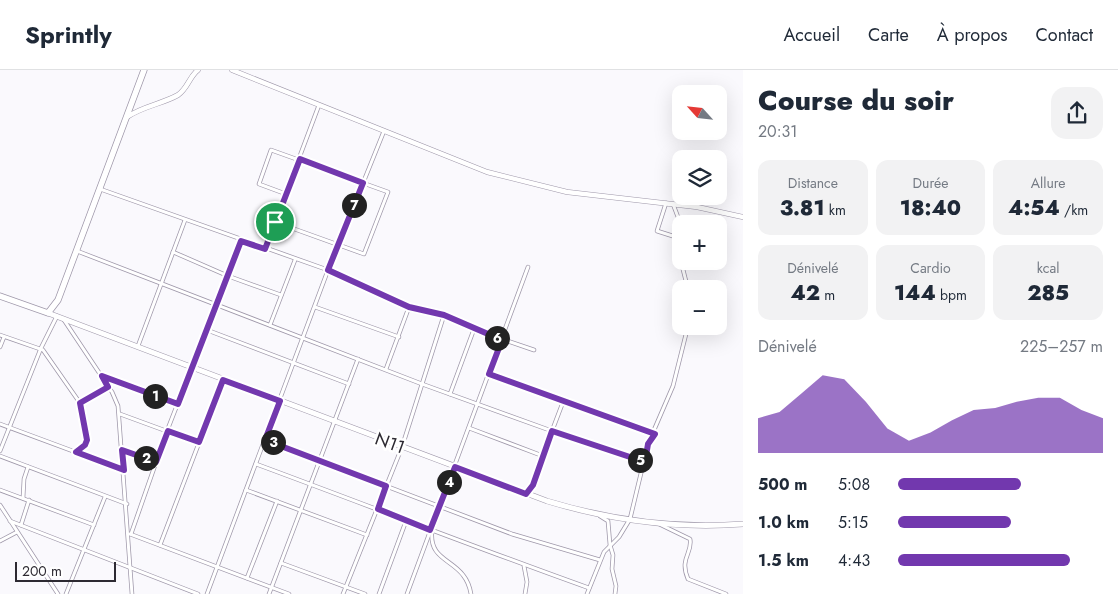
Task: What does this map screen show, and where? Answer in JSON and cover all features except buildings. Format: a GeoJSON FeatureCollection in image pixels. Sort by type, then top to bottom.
{"type":"FeatureCollection","features":[{"type":"Feature","properties":{"kind":"highway"},"geometry":{"type":"LineString","coordinates":[[0,296],[48,313],[58,300],[144,70]]}},
{"type":"Feature","properties":{"kind":"main road","name":"N11"},"geometry":{"type":"LineString","coordinates":[[48,313],[526,494],[598,514],[630,519],[713,526],[743,524]]}},
{"type":"Feature","properties":{"kind":"street"},"geometry":{"type":"LineString","coordinates":[[127,117],[140,109],[178,95],[186,88],[198,70]]}},
{"type":"Feature","properties":{"kind":"street"},"geometry":{"type":"LineString","coordinates":[[232,70],[476,168],[550,189],[672,204]]}},
{"type":"Feature","properties":{"kind":"street"},"geometry":{"type":"LineString","coordinates":[[265,249],[319,105]]}},
{"type":"Feature","properties":{"kind":"street"},"geometry":{"type":"LineString","coordinates":[[207,594],[328,270],[384,131]]}},
{"type":"Feature","properties":{"kind":"street"},"geometry":{"type":"LineString","coordinates":[[275,222],[364,254],[388,192],[271,150],[259,184],[286,194]]}},
{"type":"Feature","properties":{"kind":"street"},"geometry":{"type":"LineString","coordinates":[[100,188],[241,241],[328,270],[409,307],[444,315],[502,340],[534,350]]}},
{"type":"Feature","properties":{"kind":"street"},"geometry":{"type":"LineString","coordinates":[[666,203],[657,230],[672,235]]}},
{"type":"Feature","properties":{"kind":"street"},"geometry":{"type":"LineString","coordinates":[[677,205],[743,217]]}},
{"type":"Feature","properties":{"kind":"street"},"geometry":{"type":"LineString","coordinates":[[138,347],[185,220]]}},
{"type":"Feature","properties":{"kind":"street"},"geometry":{"type":"LineString","coordinates":[[130,534],[241,241]]}},
{"type":"Feature","properties":{"kind":"street"},"geometry":{"type":"LineString","coordinates":[[76,251],[422,384],[645,462]]}},
{"type":"Feature","properties":{"kind":"street"},"geometry":{"type":"LineString","coordinates":[[173,252],[228,276],[281,295]]}},
{"type":"Feature","properties":{"kind":"street"},"geometry":{"type":"LineString","coordinates":[[270,325],[295,260]]}},
{"type":"Feature","properties":{"kind":"street"},"geometry":{"type":"LineString","coordinates":[[407,594],[528,267]]}},
{"type":"Feature","properties":{"kind":"street"},"geometry":{"type":"LineString","coordinates":[[315,307],[398,337]]}},
{"type":"Feature","properties":{"kind":"street"},"geometry":{"type":"LineString","coordinates":[[386,369],[409,307]]}},
{"type":"Feature","properties":{"kind":"street"},"geometry":{"type":"LineString","coordinates":[[343,594],[402,446],[444,315]]}},
{"type":"Feature","properties":{"kind":"street"},"geometry":{"type":"LineString","coordinates":[[0,451],[41,348],[57,316]]}},
{"type":"Feature","properties":{"kind":"street"},"geometry":{"type":"LineString","coordinates":[[64,319],[102,376],[116,401],[120,414],[130,534],[132,594]]}},
{"type":"Feature","properties":{"kind":"street"},"geometry":{"type":"LineString","coordinates":[[450,394],[474,328]]}},
{"type":"Feature","properties":{"kind":"street"},"geometry":{"type":"LineString","coordinates":[[207,330],[349,384]]}},
{"type":"Feature","properties":{"kind":"street"},"geometry":{"type":"LineString","coordinates":[[587,594],[600,560],[610,545],[619,537],[630,519],[648,444],[655,434],[673,386],[686,335]]}},
{"type":"Feature","properties":{"kind":"street"},"geometry":{"type":"LineString","coordinates":[[0,347],[2,336],[41,348],[80,403],[87,440],[85,445],[76,452]]}},
{"type":"Feature","properties":{"kind":"street"},"geometry":{"type":"LineString","coordinates":[[270,594],[358,359]]}},
{"type":"Feature","properties":{"kind":"street"},"geometry":{"type":"LineString","coordinates":[[489,374],[655,434]]}},
{"type":"Feature","properties":{"kind":"street"},"geometry":{"type":"LineString","coordinates":[[102,376],[178,404]]}},
{"type":"Feature","properties":{"kind":"street"},"geometry":{"type":"LineString","coordinates":[[160,545],[223,380]]}},
{"type":"Feature","properties":{"kind":"street"},"geometry":{"type":"LineString","coordinates":[[80,403],[108,387]]}},
{"type":"Feature","properties":{"kind":"street"},"geometry":{"type":"LineString","coordinates":[[526,494],[533,485],[563,402]]}},
{"type":"Feature","properties":{"kind":"street"},"geometry":{"type":"LineString","coordinates":[[120,414],[199,442]]}},
{"type":"Feature","properties":{"kind":"street"},"geometry":{"type":"LineString","coordinates":[[0,424],[124,470]]}},
{"type":"Feature","properties":{"kind":"street"},"geometry":{"type":"LineString","coordinates":[[468,428],[543,456]]}},
{"type":"Feature","properties":{"kind":"street"},"geometry":{"type":"LineString","coordinates":[[265,440],[512,534],[600,560]]}},
{"type":"Feature","properties":{"kind":"street"},"geometry":{"type":"LineString","coordinates":[[122,450],[156,462]]}},
{"type":"Feature","properties":{"kind":"street"},"geometry":{"type":"LineString","coordinates":[[0,456],[127,504]]}},
{"type":"Feature","properties":{"kind":"street"},"geometry":{"type":"LineString","coordinates":[[256,464],[378,509],[431,531],[589,588]]}},
{"type":"Feature","properties":{"kind":"street"},"geometry":{"type":"LineString","coordinates":[[23,498],[24,479],[28,467]]}},
{"type":"Feature","properties":{"kind":"street"},"geometry":{"type":"LineString","coordinates":[[0,490],[94,524]]}},
{"type":"Feature","properties":{"kind":"street"},"geometry":{"type":"LineString","coordinates":[[246,490],[367,535]]}},
{"type":"Feature","properties":{"kind":"street"},"geometry":{"type":"LineString","coordinates":[[66,594],[105,497]]}},
{"type":"Feature","properties":{"kind":"street"},"geometry":{"type":"LineString","coordinates":[[21,525],[29,500]]}},
{"type":"Feature","properties":{"kind":"street"},"geometry":{"type":"LineString","coordinates":[[247,578],[277,501]]}},
{"type":"Feature","properties":{"kind":"street"},"geometry":{"type":"LineString","coordinates":[[0,505],[58,594]]}},
{"type":"Feature","properties":{"kind":"street"},"geometry":{"type":"LineString","coordinates":[[598,514],[608,522],[613,555],[612,569],[616,586],[615,594]]}},
{"type":"Feature","properties":{"kind":"street"},"geometry":{"type":"LineString","coordinates":[[379,594],[406,520]]}},
{"type":"Feature","properties":{"kind":"street"},"geometry":{"type":"LineString","coordinates":[[10,521],[198,594]]}},
{"type":"Feature","properties":{"kind":"street"},"geometry":{"type":"LineString","coordinates":[[655,522],[663,528],[690,539],[691,543],[684,562],[688,579],[726,594]]}},
{"type":"Feature","properties":{"kind":"street"},"geometry":{"type":"LineString","coordinates":[[431,531],[434,548],[446,562],[463,574],[471,594]]}},
{"type":"Feature","properties":{"kind":"street"},"geometry":{"type":"LineString","coordinates":[[0,541],[18,532]]}},
{"type":"Feature","properties":{"kind":"street"},"geometry":{"type":"LineString","coordinates":[[130,534],[289,594]]}},
{"type":"Feature","properties":{"kind":"street"},"geometry":{"type":"LineString","coordinates":[[281,563],[365,594]]}},
{"type":"Feature","properties":{"kind":"street"},"geometry":{"type":"LineString","coordinates":[[524,565],[528,582],[526,594]]}},
{"type":"Feature","properties":{"kind":"route"},"geometry":{"type":"LineString","coordinates":[[300,159],[363,183],[328,270],[409,307],[444,315],[502,340],[489,374],[655,434],[648,444],[645,462],[552,431],[533,485],[526,494],[455,467],[430,530],[378,509],[386,486],[265,440],[280,401],[223,380],[199,442],[168,431],[156,462],[122,450],[124,470],[76,452],[85,445],[87,440],[80,403],[108,387],[102,376],[178,404],[241,241],[265,249],[275,222],[300,159]]}}]}
